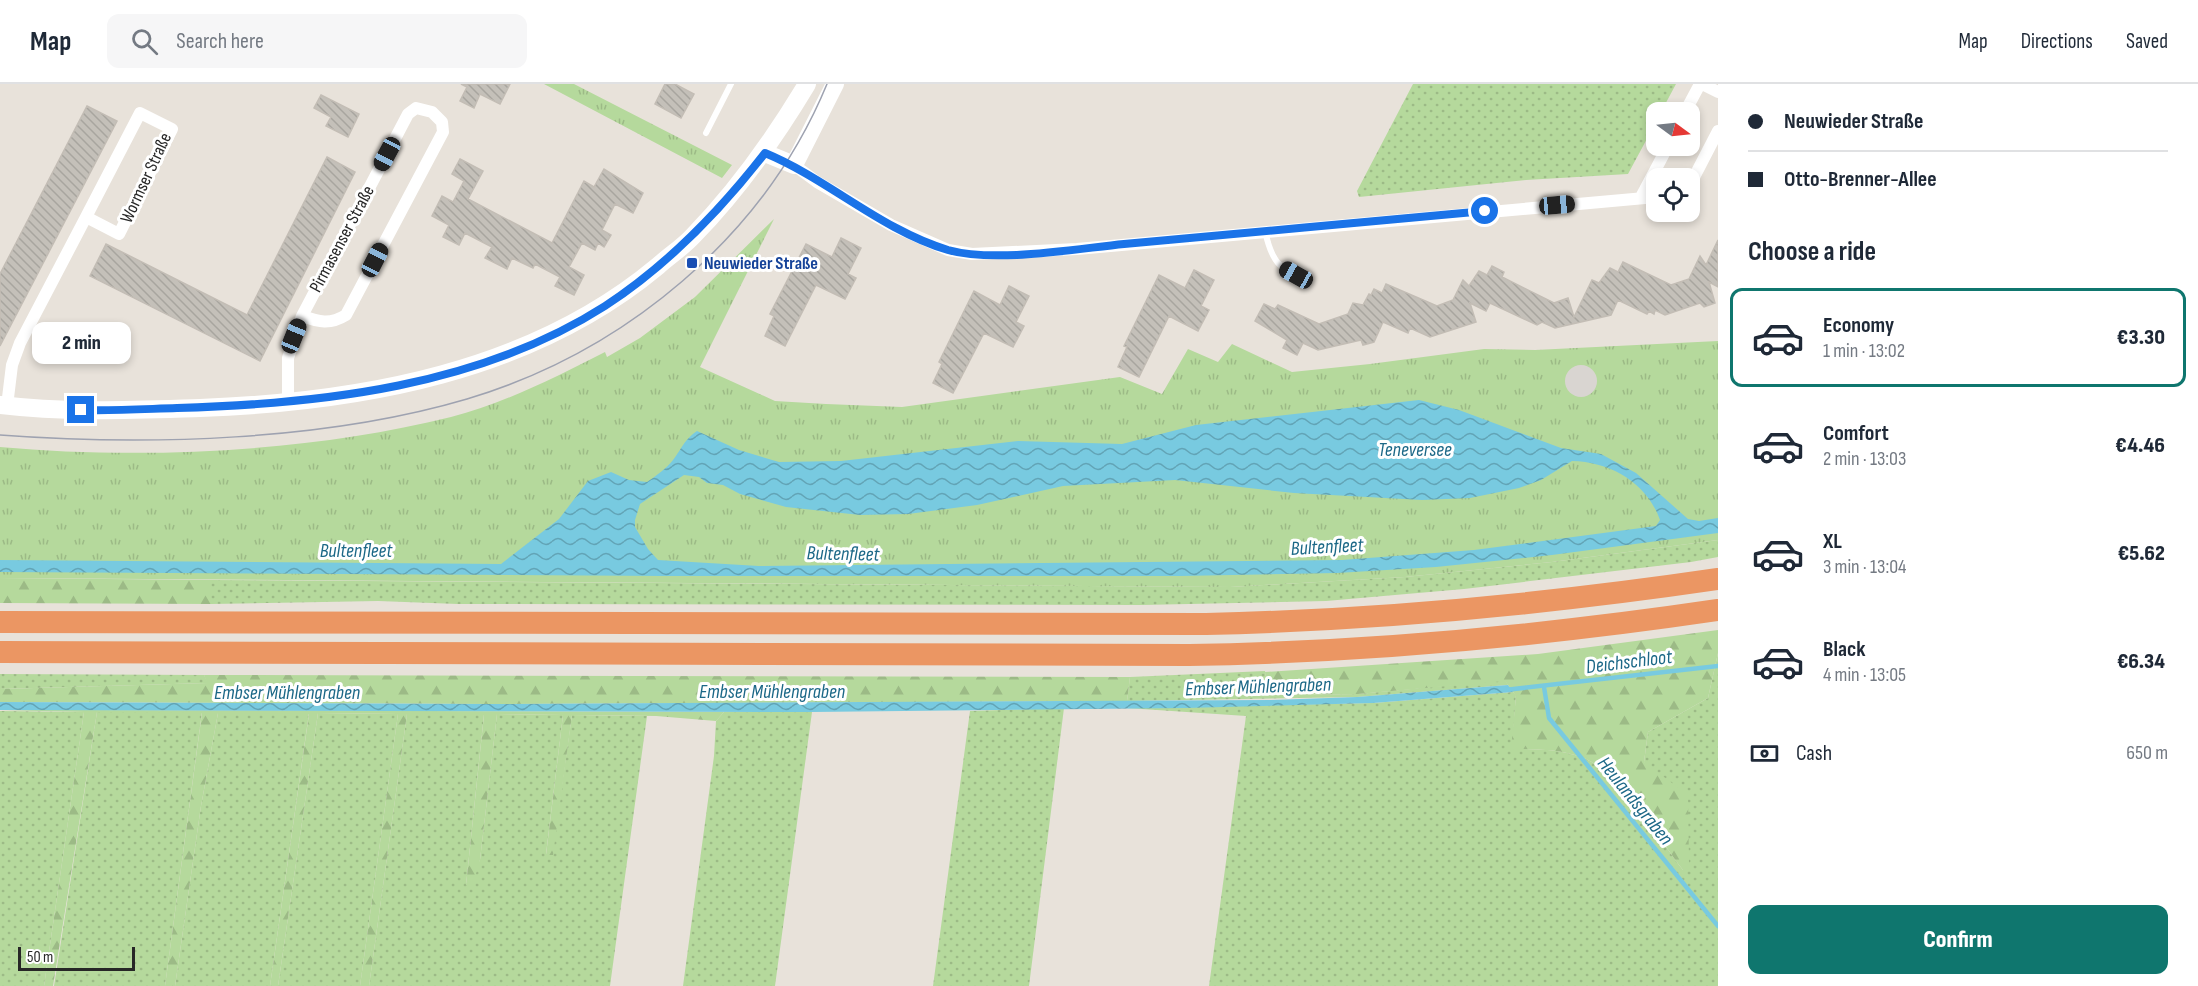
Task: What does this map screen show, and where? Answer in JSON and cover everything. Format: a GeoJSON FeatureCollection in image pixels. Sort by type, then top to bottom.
{"type":"FeatureCollection","features":[{"type":"Feature","properties":{"kind":"highway"},"geometry":{"type":"LineString","coordinates":[[0,622],[508,624],[1306,621],[1450,612],[1718,579]]}},
{"type":"Feature","properties":{"kind":"highway"},"geometry":{"type":"LineString","coordinates":[[0,652],[1166,655],[1299,653],[1428,645],[1718,610]]}},
{"type":"Feature","properties":{"kind":"street"},"geometry":{"type":"LineString","coordinates":[[3,406],[98,411],[246,406],[376,389],[463,370],[520,350],[581,320],[627,291],[692,238],[765,153],[807,84]]}},
{"type":"Feature","properties":{"kind":"street"},"geometry":{"type":"LineString","coordinates":[[794,165],[835,84]]}},
{"type":"Feature","properties":{"kind":"street"},"geometry":{"type":"LineString","coordinates":[[1691,102],[1701,84],[1718,92]]}},
{"type":"Feature","properties":{"kind":"street","name":"Pirmasenser Straße"},"geometry":{"type":"LineString","coordinates":[[288,401],[288,358],[302,316],[408,114],[416,108],[432,111],[442,122],[443,132],[346,315],[334,323],[316,321],[302,316]]}},
{"type":"Feature","properties":{"kind":"street","name":"Wormser Straße"},"geometry":{"type":"LineString","coordinates":[[3,406],[12,365],[20,344],[140,113],[172,129],[119,234],[86,217]]}},
{"type":"Feature","properties":{"kind":"street"},"geometry":{"type":"LineString","coordinates":[[1699,168],[1718,131]]}},
{"type":"Feature","properties":{"kind":"street"},"geometry":{"type":"LineString","coordinates":[[765,153],[794,165],[818,182],[891,225],[948,249],[972,254],[1077,249],[1646,197]]}},
{"type":"Feature","properties":{"kind":"street"},"geometry":{"type":"LineString","coordinates":[[1641,197],[1663,156]]}},
{"type":"Feature","properties":{"kind":"lane"},"geometry":{"type":"LineString","coordinates":[[706,133],[731,84]]}},
{"type":"Feature","properties":{"kind":"lane"},"geometry":{"type":"LineString","coordinates":[[1265,231],[1270,254],[1280,266],[1296,275],[1309,274]]}},
{"type":"Feature","properties":{"kind":"green space"},"geometry":{"type":"Polygon","coordinates":[[[544,84],[574,84],[732,165],[722,178],[544,84]]]}},
{"type":"Feature","properties":{"kind":"green space"},"geometry":{"type":"Polygon","coordinates":[[[1413,84],[1676,84],[1666,102],[1646,102],[1646,141],[1628,174],[1526,180],[1359,197],[1357,191],[1413,84]]]}},
{"type":"Feature","properties":{"kind":"green space"},"geometry":{"type":"Polygon","coordinates":[[[774,219],[700,367],[775,401],[902,407],[1120,377],[1162,394],[1188,349],[1218,362],[1232,344],[1292,372],[1484,349],[1535,350],[1718,341],[1718,540],[1552,562],[1405,577],[1230,587],[0,578],[0,447],[111,453],[227,450],[341,438],[451,417],[530,389],[605,352],[607,357],[640,338],[695,297],[774,219]]]}},
{"type":"Feature","properties":{"kind":"green space"},"geometry":{"type":"Polygon","coordinates":[[[1718,540],[1718,557],[1691,562],[1464,589],[1326,601],[1142,605],[458,604],[378,601],[211,604],[211,580],[1230,587],[1405,577],[1552,562],[1718,540]]]}},
{"type":"Feature","properties":{"kind":"green space"},"geometry":{"type":"Polygon","coordinates":[[[0,578],[211,580],[211,604],[0,603],[0,578]]]}},
{"type":"Feature","properties":{"kind":"green space"},"geometry":{"type":"Polygon","coordinates":[[[1718,630],[1718,653],[1708,698],[1648,732],[1644,762],[1688,795],[1689,865],[1683,870],[1623,790],[1595,764],[1564,752],[1511,749],[1516,696],[1505,681],[1358,694],[1269,695],[1265,672],[1538,654],[1718,630]]]}},
{"type":"Feature","properties":{"kind":"green space"},"geometry":{"type":"Polygon","coordinates":[[[1718,653],[1718,986],[1209,986],[1246,716],[1127,708],[1373,703],[1513,692],[1516,695],[1512,749],[1564,752],[1595,764],[1623,790],[1683,870],[1644,762],[1648,732],[1708,698],[1718,653]]]}},
{"type":"Feature","properties":{"kind":"green space"},"geometry":{"type":"Polygon","coordinates":[[[1265,671],[1269,695],[1358,694],[1505,680],[1508,685],[1357,697],[1127,701],[1130,677],[1265,671]]]}},
{"type":"Feature","properties":{"kind":"green space"},"geometry":{"type":"Polygon","coordinates":[[[0,674],[204,675],[208,683],[0,689],[0,674]]]}},
{"type":"Feature","properties":{"kind":"green space"},"geometry":{"type":"Polygon","coordinates":[[[204,675],[1130,677],[1127,701],[490,704],[0,702],[0,689],[207,683],[204,675]]]}},
{"type":"Feature","properties":{"kind":"green space"},"geometry":{"type":"Polygon","coordinates":[[[1064,708],[1029,986],[933,986],[970,711],[1064,708]]]}},
{"type":"Feature","properties":{"kind":"green space"},"geometry":{"type":"Polygon","coordinates":[[[0,710],[724,712],[716,721],[656,716],[572,715],[553,855],[546,855],[563,715],[497,714],[480,860],[473,884],[466,885],[484,715],[407,714],[369,986],[360,986],[398,714],[318,713],[278,986],[270,986],[309,714],[218,713],[201,806],[175,986],[165,986],[202,713],[97,712],[53,986],[44,986],[84,712],[0,710]]]}},
{"type":"Feature","properties":{"kind":"green space"},"geometry":{"type":"Polygon","coordinates":[[[0,711],[84,712],[44,986],[0,986],[0,711]]]}},
{"type":"Feature","properties":{"kind":"green space"},"geometry":{"type":"Polygon","coordinates":[[[97,712],[202,712],[165,986],[54,986],[97,712]]]}},
{"type":"Feature","properties":{"kind":"green space"},"geometry":{"type":"Polygon","coordinates":[[[724,712],[812,712],[775,986],[683,986],[714,756],[716,721],[724,712]]]}},
{"type":"Feature","properties":{"kind":"green space"},"geometry":{"type":"Polygon","coordinates":[[[218,713],[309,713],[270,986],[175,986],[201,806],[218,713]]]}},
{"type":"Feature","properties":{"kind":"green space"},"geometry":{"type":"Polygon","coordinates":[[[318,713],[398,714],[360,986],[278,986],[318,713]]]}},
{"type":"Feature","properties":{"kind":"green space"},"geometry":{"type":"Polygon","coordinates":[[[407,714],[484,714],[466,885],[480,860],[497,714],[563,715],[546,854],[552,855],[572,715],[647,716],[610,986],[369,986],[407,714]]]}},
{"type":"Feature","properties":{"kind":"shaded area"},"geometry":{"type":"Polygon","coordinates":[[[1581,365],[1592,370],[1597,381],[1592,392],[1581,397],[1570,392],[1565,381],[1570,370],[1581,365]]]}},
{"type":"Feature","properties":{"kind":"water","name":"Teneversee"},"geometry":{"type":"Polygon","coordinates":[[[1419,400],[1459,410],[1561,448],[1601,454],[1636,473],[1688,519],[1699,521],[1718,518],[1718,533],[1552,555],[1436,567],[1337,573],[1181,576],[662,576],[0,572],[0,560],[501,564],[559,519],[588,481],[611,472],[629,480],[647,482],[673,460],[686,441],[697,431],[739,450],[779,462],[841,461],[1018,441],[1122,444],[1196,425],[1419,400]],[[1572,461],[1541,480],[1519,488],[1470,498],[1422,500],[1294,493],[1175,480],[1063,486],[977,505],[908,514],[860,515],[786,507],[740,494],[723,485],[707,483],[699,477],[684,475],[640,504],[635,527],[648,549],[658,560],[759,566],[1342,560],[1474,550],[1656,526],[1660,520],[1654,507],[1637,485],[1614,470],[1586,462],[1572,461]]]}},
{"type":"Feature","properties":{"kind":"water"},"geometry":{"type":"Polygon","coordinates":[[[1508,685],[1513,692],[1373,703],[1186,708],[812,712],[0,710],[0,702],[490,704],[1271,700],[1357,697],[1508,685]]]}},
{"type":"Feature","properties":{"kind":"building"},"geometry":{"type":"Polygon","coordinates":[[[461,84],[510,84],[500,104],[480,94],[474,108],[460,101],[467,87],[461,84]]]}},
{"type":"Feature","properties":{"kind":"building"},"geometry":{"type":"Polygon","coordinates":[[[665,84],[675,84],[694,94],[681,118],[655,104],[665,84]]]}},
{"type":"Feature","properties":{"kind":"building"},"geometry":{"type":"Polygon","coordinates":[[[321,95],[359,114],[348,137],[326,126],[331,117],[314,108],[321,95]]]}},
{"type":"Feature","properties":{"kind":"building"},"geometry":{"type":"Polygon","coordinates":[[[87,106],[117,121],[0,346],[0,274],[87,106]]]}},
{"type":"Feature","properties":{"kind":"building"},"geometry":{"type":"Polygon","coordinates":[[[327,157],[355,172],[260,361],[90,276],[106,244],[247,315],[327,157]]]}},
{"type":"Feature","properties":{"kind":"building"},"geometry":{"type":"Polygon","coordinates":[[[460,159],[483,171],[468,199],[552,243],[584,181],[594,187],[604,169],[643,193],[633,213],[615,204],[602,230],[611,235],[604,247],[598,243],[595,250],[582,243],[569,267],[584,275],[574,295],[555,286],[560,277],[535,264],[533,268],[512,258],[507,269],[485,258],[492,247],[465,233],[459,245],[443,237],[449,225],[432,216],[442,196],[453,202],[464,181],[452,174],[460,159]]]}},
{"type":"Feature","properties":{"kind":"building"},"geometry":{"type":"Polygon","coordinates":[[[841,238],[861,248],[848,274],[856,278],[845,299],[816,285],[785,346],[765,336],[774,316],[770,314],[806,244],[832,257],[841,238]]]}},
{"type":"Feature","properties":{"kind":"building"},"geometry":{"type":"Polygon","coordinates":[[[1718,240],[1718,287],[1709,282],[1715,303],[1704,307],[1700,303],[1665,315],[1655,310],[1654,314],[1649,311],[1647,314],[1618,300],[1611,315],[1555,328],[1542,322],[1537,325],[1490,303],[1486,311],[1470,303],[1476,322],[1430,337],[1410,328],[1408,333],[1383,322],[1374,342],[1363,345],[1361,340],[1318,350],[1303,343],[1297,355],[1283,348],[1287,340],[1255,321],[1264,304],[1275,309],[1278,305],[1319,324],[1348,314],[1353,303],[1363,305],[1374,289],[1382,293],[1386,284],[1437,306],[1453,300],[1463,280],[1469,286],[1479,271],[1487,275],[1492,266],[1504,272],[1502,277],[1554,303],[1568,298],[1574,317],[1592,280],[1599,283],[1610,268],[1618,272],[1623,262],[1671,285],[1689,279],[1700,256],[1706,265],[1718,240]]]}},
{"type":"Feature","properties":{"kind":"building"},"geometry":{"type":"Polygon","coordinates":[[[1194,270],[1214,280],[1201,306],[1209,310],[1198,331],[1169,316],[1139,377],[1118,367],[1127,347],[1124,346],[1159,275],[1185,288],[1194,270]]]}},
{"type":"Feature","properties":{"kind":"building"},"geometry":{"type":"Polygon","coordinates":[[[1009,286],[1029,296],[1016,322],[1024,326],[1013,347],[984,333],[953,393],[933,383],[942,364],[939,362],[974,291],[1000,305],[1009,286]]]}},
{"type":"Feature","properties":{"kind":"waterway","name":"Deichschloot"},"geometry":{"type":"LineString","coordinates":[[1505,690],[1718,666]]}},
{"type":"Feature","properties":{"kind":"waterway","name":"Heulandsgraben"},"geometry":{"type":"LineString","coordinates":[[1544,687],[1549,718],[1718,926]]}},
{"type":"Feature","properties":{"kind":"tram line"},"geometry":{"type":"LineString","coordinates":[[0,435],[175,440],[296,432],[412,413],[467,399],[525,378],[581,351],[633,319],[682,281],[727,239],[766,191],[800,140],[827,84]]}},
{"type":"Feature","properties":{"kind":"place","name":"Neuwieder Straße"},"geometry":{"type":"Point","coordinates":[692,263]}},
{"type":"Feature","properties":{"kind":"route"},"geometry":{"type":"LineString","coordinates":[[81,410],[246,406],[331,397],[443,375],[520,350],[581,320],[627,291],[654,270],[692,238],[765,153],[794,165],[838,195],[891,225],[948,249],[972,254],[996,255],[1077,249],[1485,211]]}},
{"type":"Feature","properties":{"kind":"water label","name":"Bultenfleet"},"geometry":{"type":"Point","coordinates":[1327,547]}},
{"type":"Feature","properties":{"kind":"water label","name":"Bultenfleet"},"geometry":{"type":"Point","coordinates":[356,551]}},
{"type":"Feature","properties":{"kind":"water label","name":"Bultenfleet"},"geometry":{"type":"Point","coordinates":[843,554]}},
{"type":"Feature","properties":{"kind":"water label","name":"Embser Mühlengraben"},"geometry":{"type":"Point","coordinates":[1258,687]}},
{"type":"Feature","properties":{"kind":"water label","name":"Embser Mühlengraben"},"geometry":{"type":"Point","coordinates":[772,692]}},
{"type":"Feature","properties":{"kind":"water label","name":"Embser Mühlengraben"},"geometry":{"type":"Point","coordinates":[287,693]}}]}
